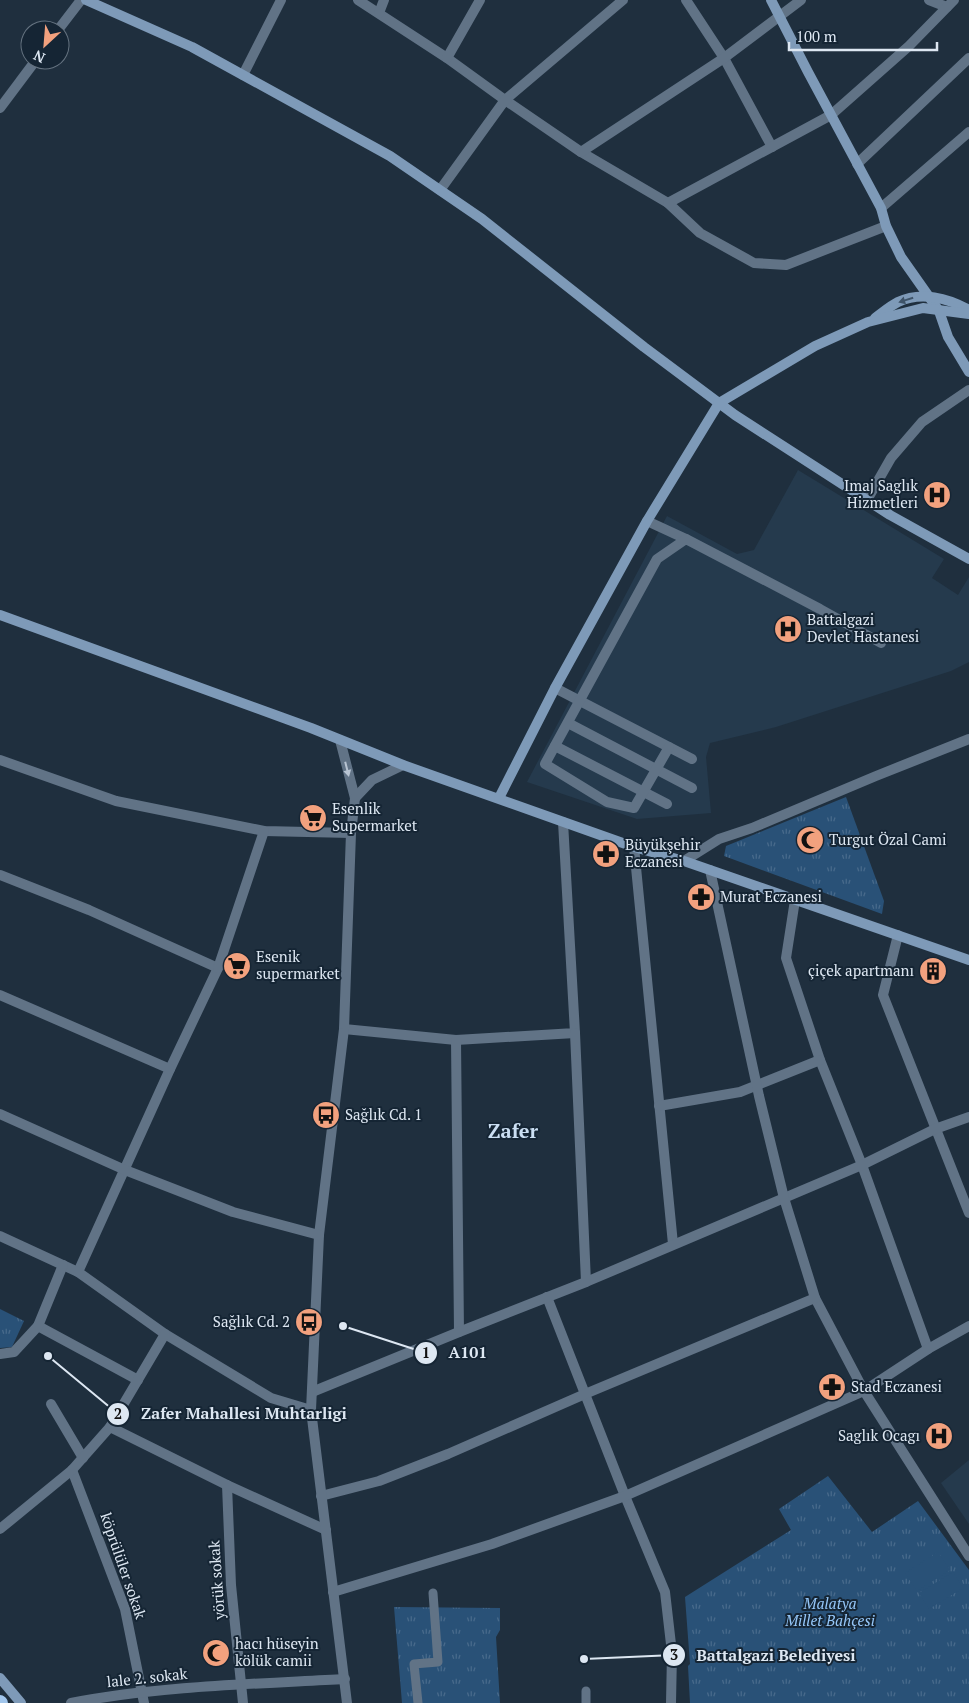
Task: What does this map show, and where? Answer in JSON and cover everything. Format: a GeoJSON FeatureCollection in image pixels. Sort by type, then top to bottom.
{"type":"FeatureCollection","features":[{"type":"Feature","properties":{"kind":"main road"},"geometry":{"type":"LineString","coordinates":[[86,0],[192,47],[390,156],[482,218],[735,415],[867,500],[969,559]]}},
{"type":"Feature","properties":{"kind":"main road"},"geometry":{"type":"LineString","coordinates":[[771,0],[881,208],[886,226],[901,257],[939,311],[948,337],[969,372]]}},
{"type":"Feature","properties":{"kind":"main road"},"geometry":{"type":"LineString","coordinates":[[499,798],[555,688],[647,521],[719,403],[815,346],[868,322],[898,302],[917,297],[937,297],[969,310]]}},
{"type":"Feature","properties":{"kind":"main road"},"geometry":{"type":"LineString","coordinates":[[868,322],[923,308],[969,314]]}},
{"type":"Feature","properties":{"kind":"main road"},"geometry":{"type":"LineString","coordinates":[[0,615],[312,728],[403,765],[563,822],[634,847],[684,861],[969,960]]}},
{"type":"Feature","properties":{"kind":"main road"},"geometry":{"type":"LineString","coordinates":[[0,1678],[21,1703]]}},
{"type":"Feature","properties":{"kind":"street"},"geometry":{"type":"LineString","coordinates":[[66,20],[81,0]]}},
{"type":"Feature","properties":{"kind":"street"},"geometry":{"type":"LineString","coordinates":[[243,75],[281,0]]}},
{"type":"Feature","properties":{"kind":"street"},"geometry":{"type":"LineString","coordinates":[[358,0],[448,58],[505,100],[582,152],[668,203],[700,233],[754,263],[786,265],[886,226]]}},
{"type":"Feature","properties":{"kind":"street"},"geometry":{"type":"LineString","coordinates":[[379,13],[384,0]]}},
{"type":"Feature","properties":{"kind":"street"},"geometry":{"type":"LineString","coordinates":[[448,58],[480,0]]}},
{"type":"Feature","properties":{"kind":"street"},"geometry":{"type":"LineString","coordinates":[[440,190],[505,100],[623,0]]}},
{"type":"Feature","properties":{"kind":"street"},"geometry":{"type":"LineString","coordinates":[[686,0],[724,58],[772,147]]}},
{"type":"Feature","properties":{"kind":"street"},"geometry":{"type":"LineString","coordinates":[[582,152],[724,58],[800,0]]}},
{"type":"Feature","properties":{"kind":"street"},"geometry":{"type":"LineString","coordinates":[[929,0],[951,4]]}},
{"type":"Feature","properties":{"kind":"street"},"geometry":{"type":"LineString","coordinates":[[668,203],[831,115],[909,46],[951,4]]}},
{"type":"Feature","properties":{"kind":"street"},"geometry":{"type":"LineString","coordinates":[[857,164],[969,58]]}},
{"type":"Feature","properties":{"kind":"street"},"geometry":{"type":"LineString","coordinates":[[1,103],[28,70]]}},
{"type":"Feature","properties":{"kind":"street"},"geometry":{"type":"LineString","coordinates":[[881,208],[969,132]]}},
{"type":"Feature","properties":{"kind":"street"},"geometry":{"type":"LineString","coordinates":[[867,500],[891,458],[922,422],[969,390]]}},
{"type":"Feature","properties":{"kind":"street"},"geometry":{"type":"LineString","coordinates":[[647,521],[686,539],[881,643]]}},
{"type":"Feature","properties":{"kind":"street"},"geometry":{"type":"LineString","coordinates":[[668,747],[634,808],[607,802],[545,764],[657,559],[686,539]]}},
{"type":"Feature","properties":{"kind":"street"},"geometry":{"type":"LineString","coordinates":[[555,688],[692,759]]}},
{"type":"Feature","properties":{"kind":"street"},"geometry":{"type":"LineString","coordinates":[[568,723],[692,788]]}},
{"type":"Feature","properties":{"kind":"street"},"geometry":{"type":"LineString","coordinates":[[684,861],[719,839],[752,828],[969,739]]}},
{"type":"Feature","properties":{"kind":"street"},"geometry":{"type":"LineString","coordinates":[[340,740],[355,798],[351,833],[344,1029],[319,1235],[311,1410],[347,1703]]}},
{"type":"Feature","properties":{"kind":"street"},"geometry":{"type":"LineString","coordinates":[[555,746],[667,804]]}},
{"type":"Feature","properties":{"kind":"street"},"geometry":{"type":"LineString","coordinates":[[0,760],[116,801],[264,831],[351,833]]}},
{"type":"Feature","properties":{"kind":"street"},"geometry":{"type":"LineString","coordinates":[[355,798],[372,780],[403,765]]}},
{"type":"Feature","properties":{"kind":"street"},"geometry":{"type":"LineString","coordinates":[[563,822],[586,1282]]}},
{"type":"Feature","properties":{"kind":"street"},"geometry":{"type":"LineString","coordinates":[[78,1272],[218,968],[264,831]]}},
{"type":"Feature","properties":{"kind":"street"},"geometry":{"type":"LineString","coordinates":[[634,847],[673,1244]]}},
{"type":"Feature","properties":{"kind":"street"},"geometry":{"type":"LineString","coordinates":[[710,870],[756,1085],[784,1198],[815,1298],[864,1391],[969,1556]]}},
{"type":"Feature","properties":{"kind":"street"},"geometry":{"type":"LineString","coordinates":[[0,874],[89,910],[218,968]]}},
{"type":"Feature","properties":{"kind":"street"},"geometry":{"type":"LineString","coordinates":[[795,900],[786,958],[820,1060],[862,1164],[928,1349]]}},
{"type":"Feature","properties":{"kind":"street"},"geometry":{"type":"LineString","coordinates":[[898,936],[883,995],[969,1213]]}},
{"type":"Feature","properties":{"kind":"street"},"geometry":{"type":"LineString","coordinates":[[0,995],[170,1069]]}},
{"type":"Feature","properties":{"kind":"street"},"geometry":{"type":"LineString","coordinates":[[344,1029],[456,1040],[575,1032]]}},
{"type":"Feature","properties":{"kind":"street"},"geometry":{"type":"LineString","coordinates":[[456,1040],[459,1332]]}},
{"type":"Feature","properties":{"kind":"street"},"geometry":{"type":"LineString","coordinates":[[659,1106],[740,1092],[820,1060]]}},
{"type":"Feature","properties":{"kind":"street"},"geometry":{"type":"LineString","coordinates":[[0,1114],[125,1170],[233,1212],[319,1235]]}},
{"type":"Feature","properties":{"kind":"street"},"geometry":{"type":"LineString","coordinates":[[312,1392],[586,1282],[862,1164],[935,1129],[969,1117]]}},
{"type":"Feature","properties":{"kind":"street"},"geometry":{"type":"LineString","coordinates":[[0,1236],[78,1272],[165,1334],[271,1398],[311,1410]]}},
{"type":"Feature","properties":{"kind":"street"},"geometry":{"type":"LineString","coordinates":[[0,1354],[14,1352],[38,1326],[63,1266]]}},
{"type":"Feature","properties":{"kind":"street"},"geometry":{"type":"LineString","coordinates":[[547,1297],[665,1592],[672,1653],[671,1703]]}},
{"type":"Feature","properties":{"kind":"street"},"geometry":{"type":"LineString","coordinates":[[321,1496],[379,1481],[448,1454],[585,1394],[815,1298]]}},
{"type":"Feature","properties":{"kind":"street"},"geometry":{"type":"LineString","coordinates":[[38,1326],[138,1380]]}},
{"type":"Feature","properties":{"kind":"street"},"geometry":{"type":"LineString","coordinates":[[333,1592],[492,1544],[625,1496],[864,1391],[928,1349],[969,1326]]}},
{"type":"Feature","properties":{"kind":"street"},"geometry":{"type":"LineString","coordinates":[[0,1529],[72,1470],[110,1427],[165,1334]]}},
{"type":"Feature","properties":{"kind":"street"},"geometry":{"type":"LineString","coordinates":[[51,1404],[83,1458]]}},
{"type":"Feature","properties":{"kind":"street"},"geometry":{"type":"LineString","coordinates":[[110,1427],[227,1485],[326,1530]]}},
{"type":"Feature","properties":{"kind":"street","name":"köprülüler sokak"},"geometry":{"type":"LineString","coordinates":[[72,1470],[125,1609],[144,1698]]}},
{"type":"Feature","properties":{"kind":"street","name":"yörük sokak"},"geometry":{"type":"LineString","coordinates":[[227,1485],[231,1585],[243,1703]]}},
{"type":"Feature","properties":{"kind":"street"},"geometry":{"type":"LineString","coordinates":[[418,1703],[414,1664],[438,1662],[433,1593]]}},
{"type":"Feature","properties":{"kind":"street","name":"lale 2. sokak"},"geometry":{"type":"LineString","coordinates":[[71,1703],[144,1698],[241,1685],[345,1679]]}},
{"type":"Feature","properties":{"kind":"street"},"geometry":{"type":"LineString","coordinates":[[586,1691],[586,1703]]}},
{"type":"Feature","properties":{"kind":"shaded area","name":"Battalgazi Devlet Hastanesi"},"geometry":{"type":"Polygon","coordinates":[[[798,470],[944,559],[932,578],[958,595],[969,577],[969,662],[951,671],[776,727],[710,743],[706,757],[711,813],[637,819],[527,782],[667,516],[737,554],[754,550],[798,470]]]}},
{"type":"Feature","properties":{"kind":"shaded area"},"geometry":{"type":"Polygon","coordinates":[[[969,1460],[969,1524],[941,1483],[969,1460]]]}},
{"type":"Feature","properties":{"kind":"green space"},"geometry":{"type":"Polygon","coordinates":[[[846,797],[884,901],[882,914],[724,856],[726,846],[846,797]]]}},
{"type":"Feature","properties":{"kind":"green space"},"geometry":{"type":"Polygon","coordinates":[[[0,1309],[24,1321],[12,1347],[0,1348],[0,1309]]]}},
{"type":"Feature","properties":{"kind":"green space","name":"Malatya Millet Bahçesi"},"geometry":{"type":"Polygon","coordinates":[[[828,1476],[872,1532],[918,1501],[969,1570],[969,1703],[690,1703],[688,1666],[690,1664],[685,1597],[791,1530],[779,1509],[828,1476]]]}},
{"type":"Feature","properties":{"kind":"green space"},"geometry":{"type":"Polygon","coordinates":[[[938,1552],[950,1570],[917,1591],[905,1573],[938,1552]]]}},
{"type":"Feature","properties":{"kind":"green space"},"geometry":{"type":"Polygon","coordinates":[[[953,1572],[963,1588],[929,1609],[919,1593],[953,1572]]]}},
{"type":"Feature","properties":{"kind":"green space"},"geometry":{"type":"Polygon","coordinates":[[[394,1607],[500,1608],[500,1630],[496,1637],[500,1703],[402,1703],[394,1607]]]}},
{"type":"Feature","properties":{"kind":"place","name":"Imaj Saglık Hizmetleri"},"geometry":{"type":"Point","coordinates":[937,495]}},
{"type":"Feature","properties":{"kind":"place","name":"Battalgazi Devlet Hastanesi"},"geometry":{"type":"Point","coordinates":[788,629]}},
{"type":"Feature","properties":{"kind":"place","name":"Esenlik Supermarket"},"geometry":{"type":"Point","coordinates":[313,818]}},
{"type":"Feature","properties":{"kind":"place","name":"Turgut Özal Cami"},"geometry":{"type":"Point","coordinates":[810,840]}},
{"type":"Feature","properties":{"kind":"place","name":"Büyükşehir Eczanesi"},"geometry":{"type":"Point","coordinates":[606,854]}},
{"type":"Feature","properties":{"kind":"place","name":"Murat Eczanesi"},"geometry":{"type":"Point","coordinates":[701,897]}},
{"type":"Feature","properties":{"kind":"place","name":"Esenik supermarket"},"geometry":{"type":"Point","coordinates":[237,966]}},
{"type":"Feature","properties":{"kind":"place","name":"çiçek apartmanı"},"geometry":{"type":"Point","coordinates":[933,971]}},
{"type":"Feature","properties":{"kind":"place","name":"Sağlık Cd. 1"},"geometry":{"type":"Point","coordinates":[326,1115]}},
{"type":"Feature","properties":{"kind":"place","name":"Sağlık Cd. 2"},"geometry":{"type":"Point","coordinates":[309,1322]}},
{"type":"Feature","properties":{"kind":"place","name":"A101"},"geometry":{"type":"Point","coordinates":[343,1326]}},
{"type":"Feature","properties":{"kind":"place","name":"Zafer Mahallesi Muhtarligi"},"geometry":{"type":"Point","coordinates":[48,1356]}},
{"type":"Feature","properties":{"kind":"place","name":"Stad Eczanesi"},"geometry":{"type":"Point","coordinates":[832,1387]}},
{"type":"Feature","properties":{"kind":"place","name":"Saglık Ocagı"},"geometry":{"type":"Point","coordinates":[939,1436]}},
{"type":"Feature","properties":{"kind":"place","name":"hacı hüseyin kölük camii"},"geometry":{"type":"Point","coordinates":[216,1653]}},
{"type":"Feature","properties":{"kind":"place","name":"Battalgazi Belediyesi"},"geometry":{"type":"Point","coordinates":[584,1659]}},
{"type":"Feature","properties":{"kind":"district","name":"Zafer"},"geometry":{"type":"Point","coordinates":[513,1131]}}]}
